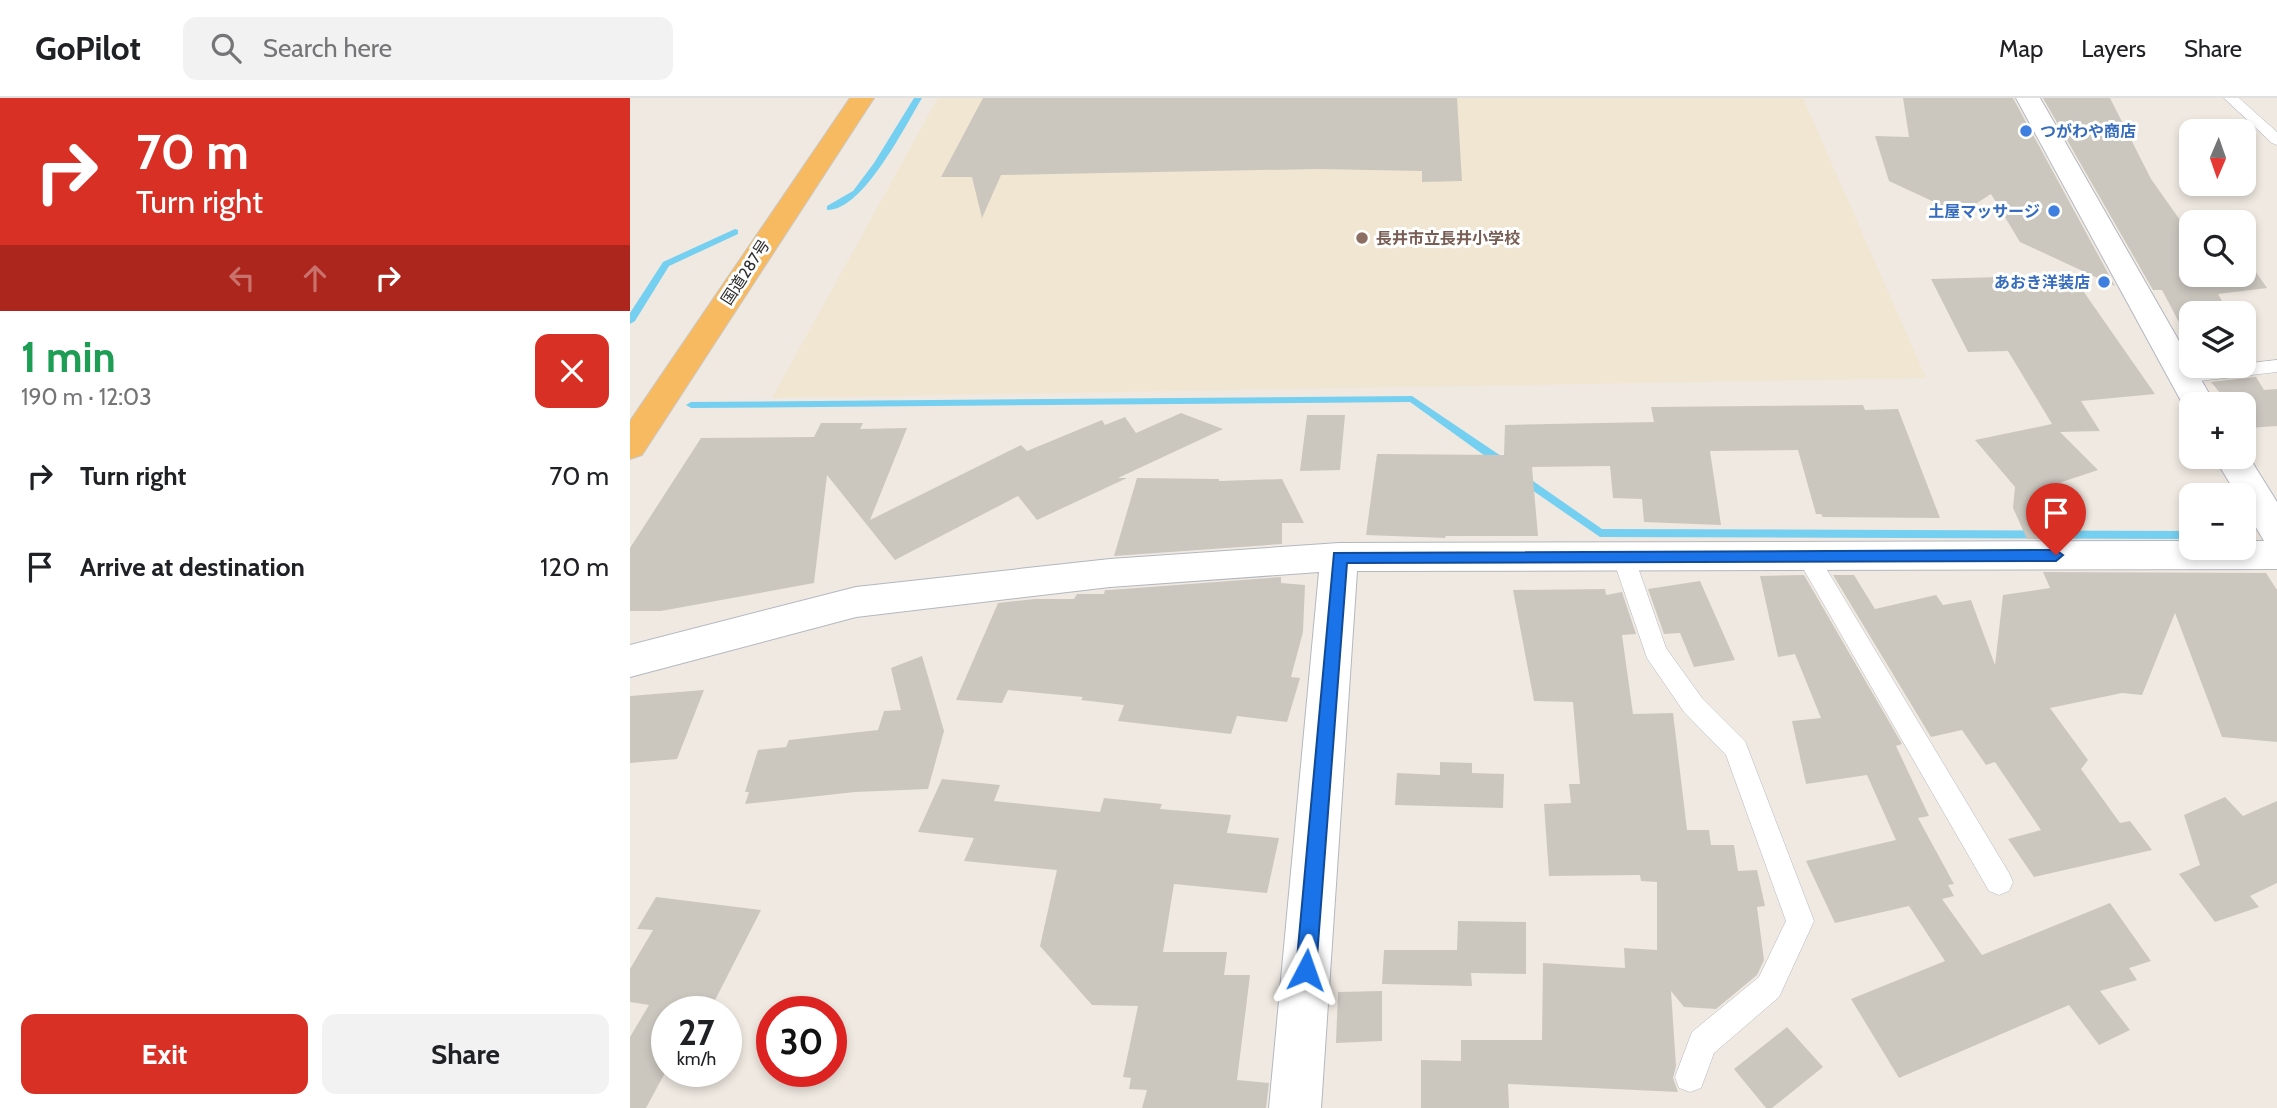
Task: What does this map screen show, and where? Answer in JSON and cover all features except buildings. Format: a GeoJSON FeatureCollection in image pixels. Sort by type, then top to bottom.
{"type":"FeatureCollection","features":[{"type":"Feature","properties":{"kind":"highway","name":"国道287号"},"geometry":{"type":"LineString","coordinates":[[630,447],[862,98]]}},
{"type":"Feature","properties":{"kind":"street"},"geometry":{"type":"LineString","coordinates":[[2028,98],[2179,372]]}},
{"type":"Feature","properties":{"kind":"street"},"geometry":{"type":"LineString","coordinates":[[2238,469],[2277,532]]}},
{"type":"Feature","properties":{"kind":"street"},"geometry":{"type":"LineString","coordinates":[[630,662],[856,602],[1111,573],[1339,557],[2277,555]]}},
{"type":"Feature","properties":{"kind":"street"},"geometry":{"type":"LineString","coordinates":[[1295,1108],[1339,557]]}},
{"type":"Feature","properties":{"kind":"lane"},"geometry":{"type":"LineString","coordinates":[[2231,98],[2277,140]]}},
{"type":"Feature","properties":{"kind":"lane"},"geometry":{"type":"LineString","coordinates":[[2256,368],[2277,366]]}},
{"type":"Feature","properties":{"kind":"lane"},"geometry":{"type":"LineString","coordinates":[[1623,556],[1655,651],[1693,705],[1735,749],[1800,921],[1769,986],[1703,1042],[1690,1077]]}},
{"type":"Feature","properties":{"kind":"lane"},"geometry":{"type":"LineString","coordinates":[[1807,556],[1999,882]]}},
{"type":"Feature","properties":{"kind":"shaded area","name":"長井市立長井小学校"},"geometry":{"type":"Polygon","coordinates":[[[938,98],[1803,98],[1926,378],[772,398],[938,98]]]}},
{"type":"Feature","properties":{"kind":"waterway"},"geometry":{"type":"LineString","coordinates":[[830,208],[856,193],[878,164],[918,98]]}},
{"type":"Feature","properties":{"kind":"waterway"},"geometry":{"type":"LineString","coordinates":[[630,321],[666,264],[735,232]]}},
{"type":"Feature","properties":{"kind":"waterway"},"geometry":{"type":"LineString","coordinates":[[691,405],[1412,399],[1503,463]]}},
{"type":"Feature","properties":{"kind":"waterway"},"geometry":{"type":"LineString","coordinates":[[1520,476],[1600,533],[2179,535]]}},
{"type":"Feature","properties":{"kind":"place","name":"つがわや商店"},"geometry":{"type":"Point","coordinates":[2026,131]}},
{"type":"Feature","properties":{"kind":"place","name":"土屋マッサージ"},"geometry":{"type":"Point","coordinates":[2054,211]}},
{"type":"Feature","properties":{"kind":"place","name":"長井市立長井小学校"},"geometry":{"type":"Point","coordinates":[1362,238]}},
{"type":"Feature","properties":{"kind":"place","name":"あおき洋装店"},"geometry":{"type":"Point","coordinates":[2104,282]}},
{"type":"Feature","properties":{"kind":"route"},"geometry":{"type":"LineString","coordinates":[[1306,970],[1339,557],[2056,555]]}}]}
